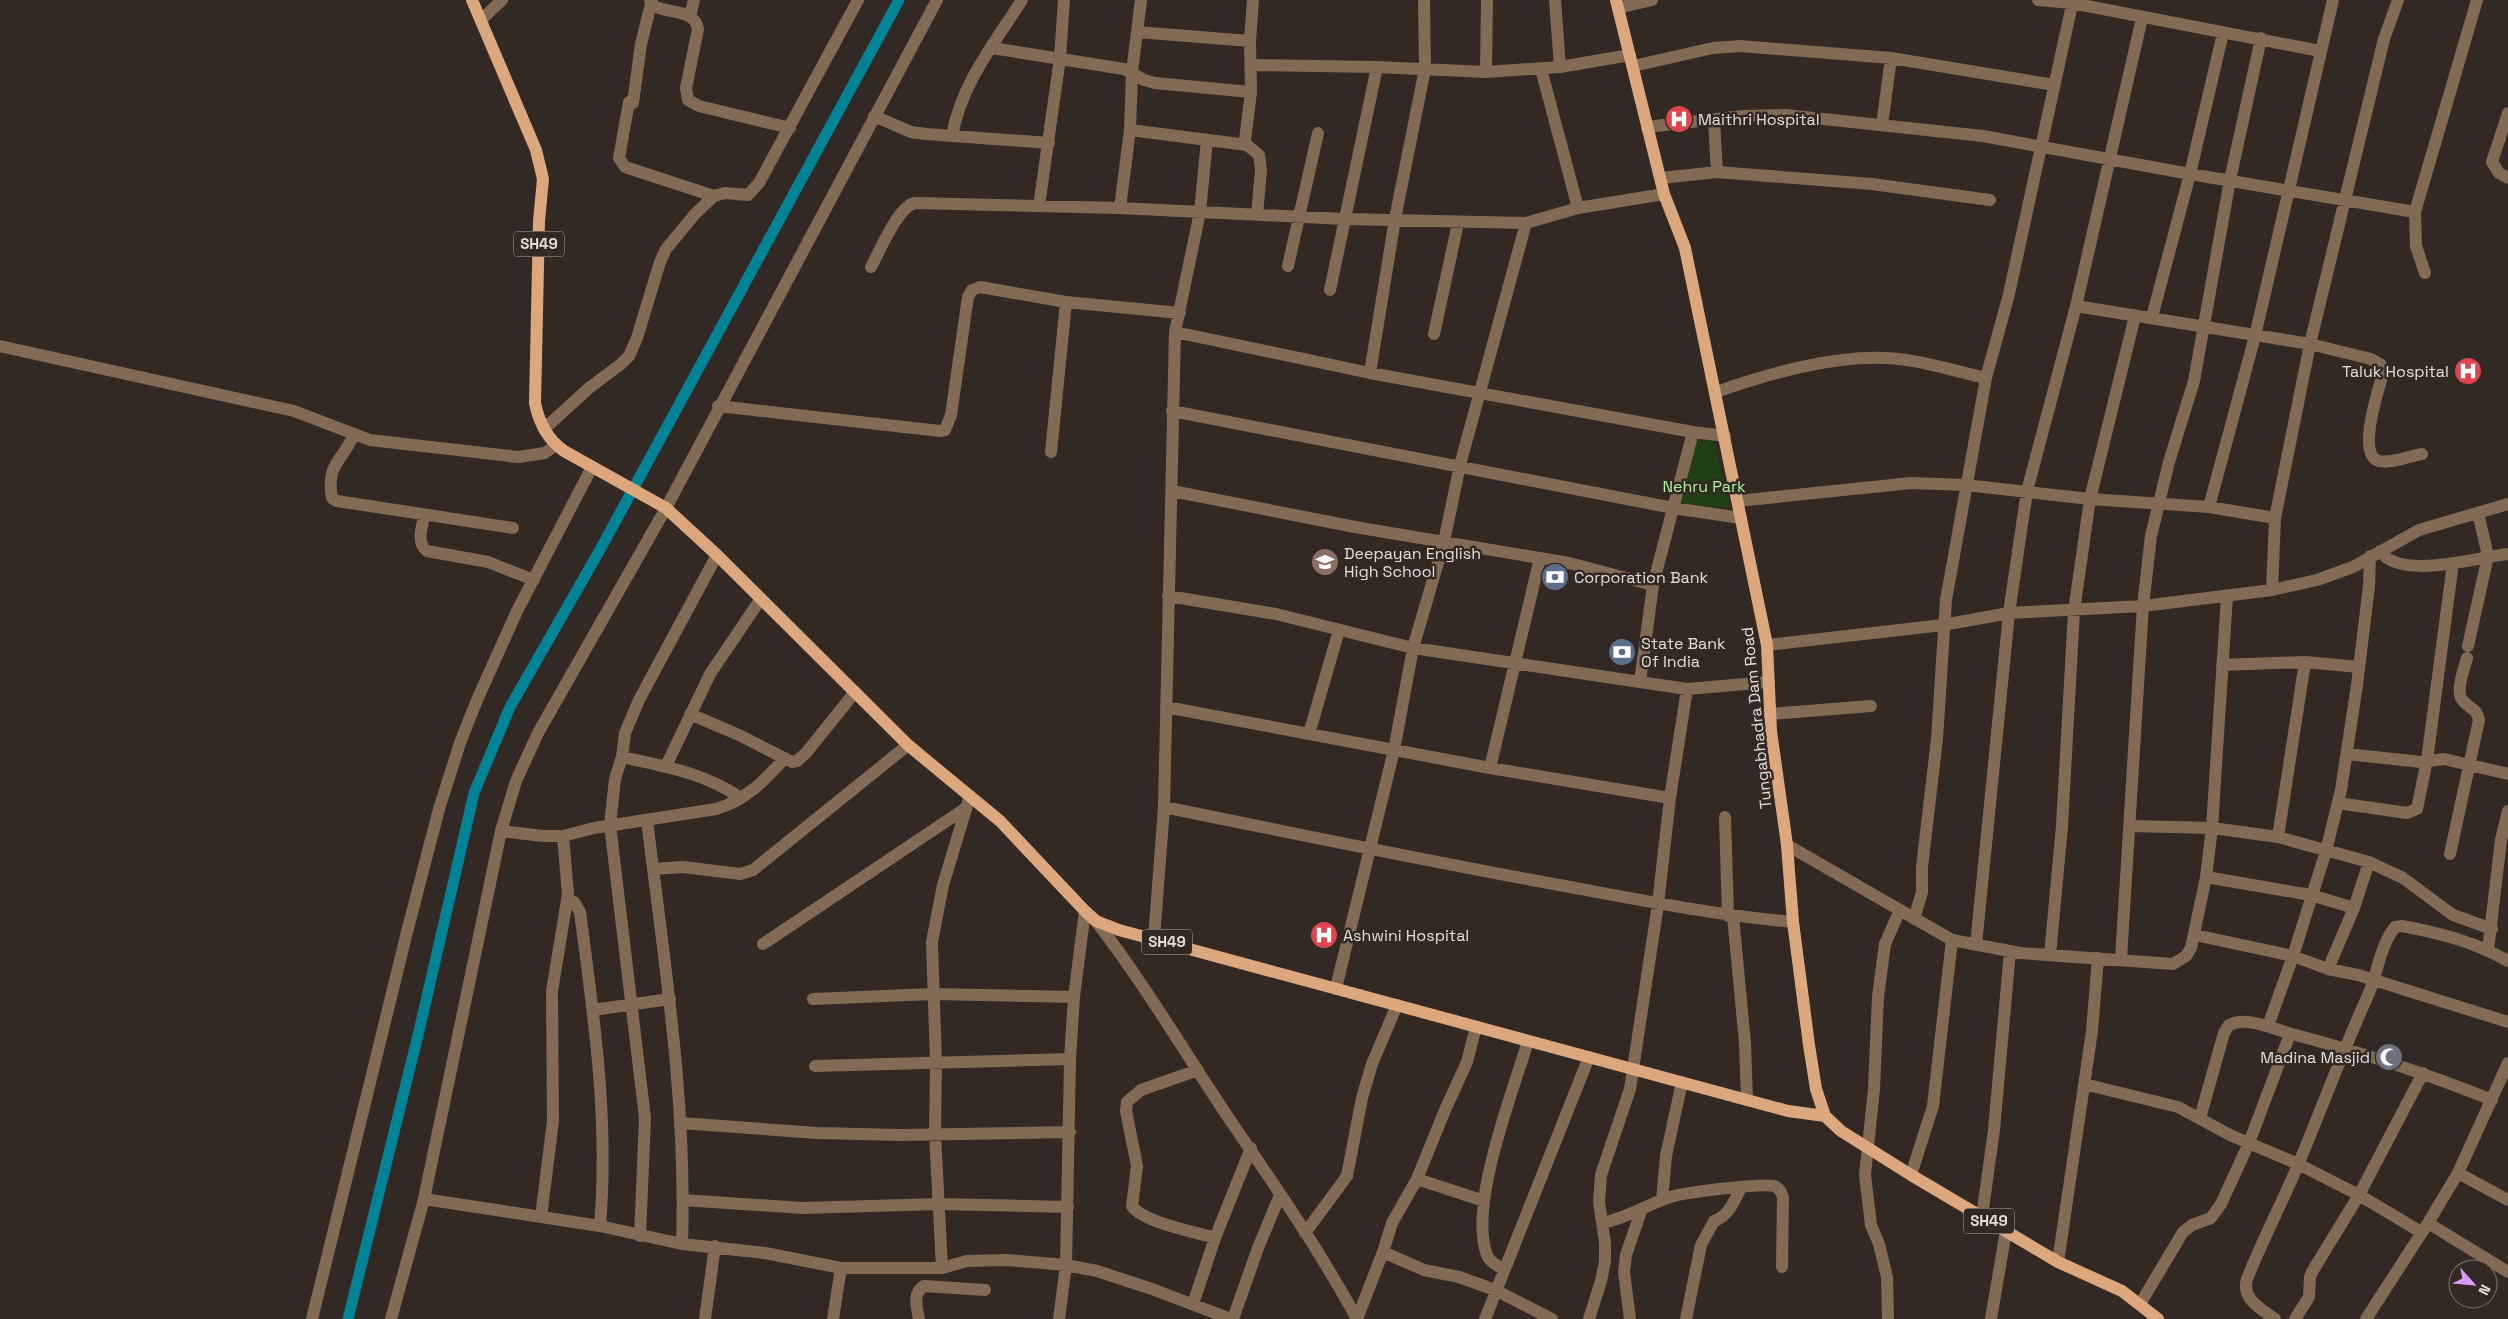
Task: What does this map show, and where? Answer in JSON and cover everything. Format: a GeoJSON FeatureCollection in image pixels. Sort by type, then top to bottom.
{"type":"FeatureCollection","features":[{"type":"Feature","properties":{"kind":"main road","name":"SH49"},"geometry":{"type":"LineString","coordinates":[[472,0],[482,19],[536,150],[543,179],[539,221],[535,403],[544,429],[556,445],[662,505],[717,556],[968,802],[1000,821],[1096,921],[1154,939],[1788,1111],[1825,1116],[1841,1131],[1911,1175],[2058,1262],[2122,1291],[2158,1319]]}},
{"type":"Feature","properties":{"kind":"main road","name":"Tungabhadra Dam Road"},"geometry":{"type":"LineString","coordinates":[[1617,4],[1664,194],[1685,248],[1767,645],[1770,714],[1779,799],[1787,845],[1793,922],[1816,1089],[1825,1116]]}},
{"type":"Feature","properties":{"kind":"street"},"geometry":{"type":"LineString","coordinates":[[482,19],[502,0]]}},
{"type":"Feature","properties":{"kind":"street"},"geometry":{"type":"LineString","coordinates":[[690,16],[694,0]]}},
{"type":"Feature","properties":{"kind":"street"},"geometry":{"type":"LineString","coordinates":[[544,429],[589,388],[629,356],[637,338],[660,262],[666,249],[695,214],[714,196],[725,193],[748,195],[754,190],[790,128],[858,0]]}},
{"type":"Feature","properties":{"kind":"street"},"geometry":{"type":"LineString","coordinates":[[391,1319],[424,1198],[501,831],[516,780],[538,732],[718,406],[937,0]]}},
{"type":"Feature","properties":{"kind":"street"},"geometry":{"type":"LineString","coordinates":[[952,136],[955,116],[965,89],[1022,0]]}},
{"type":"Feature","properties":{"kind":"street"},"geometry":{"type":"LineString","coordinates":[[1039,206],[1060,58],[1064,0]]}},
{"type":"Feature","properties":{"kind":"street"},"geometry":{"type":"LineString","coordinates":[[1120,208],[1130,130],[1132,72],[1141,0]]}},
{"type":"Feature","properties":{"kind":"street"},"geometry":{"type":"LineString","coordinates":[[1247,145],[1245,136],[1252,92],[1250,42],[1253,0]]}},
{"type":"Feature","properties":{"kind":"street"},"geometry":{"type":"LineString","coordinates":[[1370,373],[1395,218],[1425,69],[1424,0]]}},
{"type":"Feature","properties":{"kind":"street"},"geometry":{"type":"LineString","coordinates":[[1486,0],[1486,72]]}},
{"type":"Feature","properties":{"kind":"street"},"geometry":{"type":"LineString","coordinates":[[1555,0],[1560,66]]}},
{"type":"Feature","properties":{"kind":"street"},"geometry":{"type":"LineString","coordinates":[[1617,4],[1652,0]]}},
{"type":"Feature","properties":{"kind":"street"},"geometry":{"type":"LineString","coordinates":[[2038,0],[2072,2],[2142,18],[2260,38],[2320,51]]}},
{"type":"Feature","properties":{"kind":"street"},"geometry":{"type":"LineString","coordinates":[[2209,507],[2255,336],[2333,0]]}},
{"type":"Feature","properties":{"kind":"street"},"geometry":{"type":"LineString","coordinates":[[2272,590],[2275,518],[2310,344],[2384,39],[2398,0]]}},
{"type":"Feature","properties":{"kind":"street"},"geometry":{"type":"LineString","coordinates":[[2425,273],[2416,246],[2415,212],[2477,0]]}},
{"type":"Feature","properties":{"kind":"street"},"geometry":{"type":"LineString","coordinates":[[714,196],[625,167],[619,158],[651,2],[659,9],[695,18],[698,29],[686,88],[688,100],[699,106],[790,128]]}},
{"type":"Feature","properties":{"kind":"street"},"geometry":{"type":"LineString","coordinates":[[1914,919],[1922,892],[1922,868],[1937,739],[1943,625],[1966,485],[1986,378],[2009,294],[2072,2]]}},
{"type":"Feature","properties":{"kind":"street"},"geometry":{"type":"LineString","coordinates":[[1976,945],[2009,613],[2027,492],[2076,306],[2108,158],[2142,18]]}},
{"type":"Feature","properties":{"kind":"street"},"geometry":{"type":"LineString","coordinates":[[1138,32],[1250,42]]}},
{"type":"Feature","properties":{"kind":"street"},"geometry":{"type":"LineString","coordinates":[[2152,317],[2190,174],[2224,33]]}},
{"type":"Feature","properties":{"kind":"street"},"geometry":{"type":"LineString","coordinates":[[2121,960],[2131,826],[2143,606],[2151,536],[2161,503],[2169,462],[2194,381],[2230,180],[2260,38]]}},
{"type":"Feature","properties":{"kind":"street"},"geometry":{"type":"LineString","coordinates":[[1251,65],[1377,67],[1486,72],[1541,69],[1631,60],[1740,46],[1891,58],[2054,85]]}},
{"type":"Feature","properties":{"kind":"street"},"geometry":{"type":"LineString","coordinates":[[992,48],[1060,58],[1132,72],[1144,80],[1155,83],[1252,92]]}},
{"type":"Feature","properties":{"kind":"street"},"geometry":{"type":"LineString","coordinates":[[1882,125],[1891,58]]}},
{"type":"Feature","properties":{"kind":"street"},"geometry":{"type":"LineString","coordinates":[[1330,290],[1377,67]]}},
{"type":"Feature","properties":{"kind":"street"},"geometry":{"type":"LineString","coordinates":[[1541,69],[1578,208]]}},
{"type":"Feature","properties":{"kind":"street"},"geometry":{"type":"LineString","coordinates":[[2508,113],[2492,162],[2499,173],[2508,178]]}},
{"type":"Feature","properties":{"kind":"street"},"geometry":{"type":"LineString","coordinates":[[1647,127],[1743,116],[1786,115],[1982,136],[2415,212]]}},
{"type":"Feature","properties":{"kind":"street"},"geometry":{"type":"LineString","coordinates":[[874,116],[911,132],[1049,142]]}},
{"type":"Feature","properties":{"kind":"street"},"geometry":{"type":"LineString","coordinates":[[1714,120],[1717,172]]}},
{"type":"Feature","properties":{"kind":"street"},"geometry":{"type":"LineString","coordinates":[[1130,130],[1247,145],[1259,155],[1261,170],[1257,215]]}},
{"type":"Feature","properties":{"kind":"street"},"geometry":{"type":"LineString","coordinates":[[1288,266],[1318,133]]}},
{"type":"Feature","properties":{"kind":"street"},"geometry":{"type":"LineString","coordinates":[[1154,939],[1164,807],[1169,521],[1172,491],[1172,411],[1175,332],[1200,212],[1208,140]]}},
{"type":"Feature","properties":{"kind":"street"},"geometry":{"type":"LineString","coordinates":[[1661,178],[1717,172],[1872,184],[1990,200]]}},
{"type":"Feature","properties":{"kind":"street"},"geometry":{"type":"LineString","coordinates":[[871,267],[901,213],[910,204],[1120,208],[1344,219],[1395,218],[1458,223],[1526,223],[1578,208],[1664,194]]}},
{"type":"Feature","properties":{"kind":"street"},"geometry":{"type":"LineString","coordinates":[[1434,334],[1458,223]]}},
{"type":"Feature","properties":{"kind":"street"},"geometry":{"type":"LineString","coordinates":[[1336,988],[1394,750],[1413,648],[1444,542],[1460,466],[1526,223]]}},
{"type":"Feature","properties":{"kind":"street"},"geometry":{"type":"LineString","coordinates":[[718,406],[940,432],[945,430],[951,415],[968,298],[972,290],[980,287],[1066,302],[1180,313]]}},
{"type":"Feature","properties":{"kind":"street"},"geometry":{"type":"LineString","coordinates":[[1051,452],[1066,302]]}},
{"type":"Feature","properties":{"kind":"street"},"geometry":{"type":"LineString","coordinates":[[2076,306],[2310,344],[2371,359],[2381,365],[2384,372],[2368,442],[2373,458],[2386,462],[2422,454]]}},
{"type":"Feature","properties":{"kind":"street"},"geometry":{"type":"LineString","coordinates":[[2050,954],[2062,826],[2074,611],[2090,500],[2135,316]]}},
{"type":"Feature","properties":{"kind":"street"},"geometry":{"type":"LineString","coordinates":[[1175,332],[1370,373],[1693,432],[1725,436]]}},
{"type":"Feature","properties":{"kind":"street"},"geometry":{"type":"LineString","coordinates":[[0,346],[294,411],[370,440],[518,457],[545,453],[556,445]]}},
{"type":"Feature","properties":{"kind":"street"},"geometry":{"type":"LineString","coordinates":[[1716,392],[1765,375],[1843,361],[1876,358],[1921,363],[1986,378]]}},
{"type":"Feature","properties":{"kind":"street"},"geometry":{"type":"LineString","coordinates":[[1172,411],[1673,508],[1741,518]]}},
{"type":"Feature","properties":{"kind":"street"},"geometry":{"type":"LineString","coordinates":[[1640,682],[1653,585],[1693,432]]}},
{"type":"Feature","properties":{"kind":"street"},"geometry":{"type":"LineString","coordinates":[[354,435],[347,450],[333,466],[332,498],[343,502],[424,516],[514,528]]}},
{"type":"Feature","properties":{"kind":"street"},"geometry":{"type":"LineString","coordinates":[[312,1319],[442,802],[477,700],[534,580],[596,469]]}},
{"type":"Feature","properties":{"kind":"street"},"geometry":{"type":"LineString","coordinates":[[1738,501],[1911,483],[1966,485],[2090,500],[2209,507],[2275,518]]}},
{"type":"Feature","properties":{"kind":"street"},"geometry":{"type":"LineString","coordinates":[[1172,491],[1250,507],[1570,563],[1653,585]]}},
{"type":"Feature","properties":{"kind":"street"},"geometry":{"type":"LineString","coordinates":[[1767,645],[1943,625],[2009,613],[2143,606],[2272,590],[2317,580],[2353,567],[2419,530],[2508,504]]}},
{"type":"Feature","properties":{"kind":"street"},"geometry":{"type":"LineString","coordinates":[[2450,854],[2479,720],[2475,710],[2463,702],[2460,694],[2488,556],[2478,513]]}},
{"type":"Feature","properties":{"kind":"street"},"geometry":{"type":"LineString","coordinates":[[424,516],[420,541],[426,551],[488,562],[534,580]]}},
{"type":"Feature","properties":{"kind":"street"},"geometry":{"type":"LineString","coordinates":[[2375,553],[2395,563],[2433,565],[2508,554]]}},
{"type":"Feature","properties":{"kind":"street"},"geometry":{"type":"LineString","coordinates":[[2268,1026],[2293,956],[2326,851],[2338,803],[2347,754],[2375,553]]}},
{"type":"Feature","properties":{"kind":"street"},"geometry":{"type":"LineString","coordinates":[[640,1236],[645,1118],[610,825],[615,779],[622,757],[625,733],[639,700],[717,556]]}},
{"type":"Feature","properties":{"kind":"street"},"geometry":{"type":"LineString","coordinates":[[1490,768],[1540,558]]}},
{"type":"Feature","properties":{"kind":"street"},"geometry":{"type":"LineString","coordinates":[[2338,803],[2411,812],[2418,805],[2427,760],[2453,563]]}},
{"type":"Feature","properties":{"kind":"street"},"geometry":{"type":"LineString","coordinates":[[1168,596],[1276,614],[1413,648],[1687,689],[1769,682]]}},
{"type":"Feature","properties":{"kind":"street"},"geometry":{"type":"LineString","coordinates":[[1787,845],[1952,940],[2010,952],[2172,964],[2186,956],[2195,935],[2206,877],[2212,828],[2227,596]]}},
{"type":"Feature","properties":{"kind":"street"},"geometry":{"type":"LineString","coordinates":[[666,766],[710,674],[760,600]]}},
{"type":"Feature","properties":{"kind":"street"},"geometry":{"type":"LineString","coordinates":[[1309,734],[1339,630]]}},
{"type":"Feature","properties":{"kind":"street"},"geometry":{"type":"LineString","coordinates":[[2222,665],[2305,662],[2359,667]]}},
{"type":"Feature","properties":{"kind":"street"},"geometry":{"type":"LineString","coordinates":[[2278,837],[2305,662]]}},
{"type":"Feature","properties":{"kind":"street"},"geometry":{"type":"LineString","coordinates":[[1589,1319],[1605,1261],[1599,1202],[1601,1175],[1630,1088],[1658,904],[1670,798],[1687,689]]}},
{"type":"Feature","properties":{"kind":"street"},"geometry":{"type":"LineString","coordinates":[[690,714],[740,734],[792,762],[801,759],[855,692]]}},
{"type":"Feature","properties":{"kind":"street"},"geometry":{"type":"LineString","coordinates":[[1770,714],[1871,706]]}},
{"type":"Feature","properties":{"kind":"street"},"geometry":{"type":"LineString","coordinates":[[1166,707],[1490,768],[1670,798]]}},
{"type":"Feature","properties":{"kind":"street"},"geometry":{"type":"LineString","coordinates":[[653,869],[683,867],[740,874],[753,870],[908,745]]}},
{"type":"Feature","properties":{"kind":"street"},"geometry":{"type":"LineString","coordinates":[[2347,754],[2420,762],[2444,759],[2508,774]]}},
{"type":"Feature","properties":{"kind":"street"},"geometry":{"type":"LineString","coordinates":[[622,757],[666,766],[711,780],[741,798]]}},
{"type":"Feature","properties":{"kind":"street"},"geometry":{"type":"LineString","coordinates":[[501,831],[543,836],[563,836],[610,825],[729,806],[759,785],[785,758]]}},
{"type":"Feature","properties":{"kind":"street"},"geometry":{"type":"LineString","coordinates":[[763,944],[968,802]]}},
{"type":"Feature","properties":{"kind":"street"},"geometry":{"type":"LineString","coordinates":[[942,1268],[935,1134],[936,1062],[932,942],[936,913],[968,802]]}},
{"type":"Feature","properties":{"kind":"street"},"geometry":{"type":"LineString","coordinates":[[1164,807],[1371,850],[1658,904],[1730,916],[1793,922]]}},
{"type":"Feature","properties":{"kind":"street"},"geometry":{"type":"LineString","coordinates":[[2488,950],[2492,929],[2501,840],[2508,811]]}},
{"type":"Feature","properties":{"kind":"street"},"geometry":{"type":"LineString","coordinates":[[1726,817],[1730,916],[1745,1043],[1747,1100]]}},
{"type":"Feature","properties":{"kind":"street"},"geometry":{"type":"LineString","coordinates":[[646,820],[670,999],[681,1123],[682,1244]]}},
{"type":"Feature","properties":{"kind":"street"},"geometry":{"type":"LineString","coordinates":[[2131,826],[2212,828],[2278,837],[2369,862],[2403,878],[2453,915],[2492,929]]}},
{"type":"Feature","properties":{"kind":"street"},"geometry":{"type":"LineString","coordinates":[[541,1217],[553,1121],[552,991],[568,901],[563,836]]}},
{"type":"Feature","properties":{"kind":"street"},"geometry":{"type":"LineString","coordinates":[[2328,969],[2354,908],[2369,862]]}},
{"type":"Feature","properties":{"kind":"street"},"geometry":{"type":"LineString","coordinates":[[2206,877],[2311,895],[2354,908]]}},
{"type":"Feature","properties":{"kind":"street"},"geometry":{"type":"LineString","coordinates":[[568,901],[577,905],[580,912],[601,1080],[604,1153],[600,1226]]}},
{"type":"Feature","properties":{"kind":"street"},"geometry":{"type":"LineString","coordinates":[[1888,1319],[1887,1277],[1871,1225],[1865,1174],[1874,1089],[1878,996],[1885,944],[1900,910]]}},
{"type":"Feature","properties":{"kind":"street"},"geometry":{"type":"LineString","coordinates":[[1059,1319],[1066,1265],[1070,1059],[1074,997],[1085,911]]}},
{"type":"Feature","properties":{"kind":"street"},"geometry":{"type":"LineString","coordinates":[[1096,921],[1128,962],[1250,1148],[1331,1272],[1357,1319]]}},
{"type":"Feature","properties":{"kind":"street"},"geometry":{"type":"LineString","coordinates":[[2275,1319],[2243,1292],[2298,1164],[2344,1048],[2374,982],[2386,940],[2394,927],[2450,936],[2488,950],[2508,962]]}},
{"type":"Feature","properties":{"kind":"street"},"geometry":{"type":"LineString","coordinates":[[2195,935],[2293,956],[2328,969],[2508,1022]]}},
{"type":"Feature","properties":{"kind":"street"},"geometry":{"type":"LineString","coordinates":[[1911,1175],[1933,1106],[1952,940]]}},
{"type":"Feature","properties":{"kind":"street"},"geometry":{"type":"LineString","coordinates":[[1982,1216],[1994,1130],[2010,952]]}},
{"type":"Feature","properties":{"kind":"street"},"geometry":{"type":"LineString","coordinates":[[2058,1262],[2092,1031],[2098,958]]}},
{"type":"Feature","properties":{"kind":"street"},"geometry":{"type":"LineString","coordinates":[[813,999],[933,994],[1074,997]]}},
{"type":"Feature","properties":{"kind":"street"},"geometry":{"type":"LineString","coordinates":[[592,1010],[670,999]]}},
{"type":"Feature","properties":{"kind":"street"},"geometry":{"type":"LineString","coordinates":[[1305,1233],[1347,1176],[1362,1098],[1372,1064],[1397,1005]]}},
{"type":"Feature","properties":{"kind":"street"},"geometry":{"type":"LineString","coordinates":[[2200,1118],[2224,1033],[2229,1025],[2240,1022],[2268,1026],[2290,1034],[2344,1048],[2423,1073],[2492,1100]]}},
{"type":"Feature","properties":{"kind":"street"},"geometry":{"type":"LineString","coordinates":[[1357,1319],[1383,1252],[1392,1222],[1417,1179],[1444,1110],[1467,1062],[1476,1027]]}},
{"type":"Feature","properties":{"kind":"street"},"geometry":{"type":"LineString","coordinates":[[2140,1304],[2183,1232],[2192,1225],[2211,1218],[2216,1212],[2249,1143],[2290,1034]]}},
{"type":"Feature","properties":{"kind":"street"},"geometry":{"type":"LineString","coordinates":[[1504,1269],[1498,1267],[1487,1255],[1483,1224],[1484,1201],[1494,1152],[1528,1041]]}},
{"type":"Feature","properties":{"kind":"street"},"geometry":{"type":"LineString","coordinates":[[1485,1319],[1495,1290],[1590,1057]]}},
{"type":"Feature","properties":{"kind":"street"},"geometry":{"type":"LineString","coordinates":[[815,1066],[1070,1059]]}},
{"type":"Feature","properties":{"kind":"street"},"geometry":{"type":"LineString","coordinates":[[2366,1319],[2458,1173],[2508,1063]]}},
{"type":"Feature","properties":{"kind":"street"},"geometry":{"type":"LineString","coordinates":[[1198,1070],[1141,1090],[1128,1102],[1126,1111],[1137,1166],[1132,1206],[1135,1210],[1150,1218],[1215,1238]]}},
{"type":"Feature","properties":{"kind":"street"},"geometry":{"type":"LineString","coordinates":[[2295,1319],[2309,1298],[2310,1277],[2358,1195],[2423,1073]]}},
{"type":"Feature","properties":{"kind":"street"},"geometry":{"type":"LineString","coordinates":[[1662,1200],[1666,1156],[1682,1082]]}},
{"type":"Feature","properties":{"kind":"street"},"geometry":{"type":"LineString","coordinates":[[2084,1084],[2162,1102],[2200,1118],[2230,1136],[2298,1164],[2508,1272]]}},
{"type":"Feature","properties":{"kind":"street"},"geometry":{"type":"LineString","coordinates":[[681,1123],[817,1133],[1070,1132]]}},
{"type":"Feature","properties":{"kind":"street"},"geometry":{"type":"LineString","coordinates":[[1193,1304],[1215,1238],[1250,1148]]}},
{"type":"Feature","properties":{"kind":"street"},"geometry":{"type":"LineString","coordinates":[[2458,1173],[2508,1200]]}},
{"type":"Feature","properties":{"kind":"street"},"geometry":{"type":"LineString","coordinates":[[1417,1179],[1484,1201]]}},
{"type":"Feature","properties":{"kind":"street"},"geometry":{"type":"LineString","coordinates":[[1602,1223],[1641,1211],[1662,1200],[1676,1196],[1768,1185],[1776,1187],[1781,1191],[1783,1197],[1782,1267]]}},
{"type":"Feature","properties":{"kind":"street"},"geometry":{"type":"LineString","coordinates":[[1686,1319],[1703,1241],[1714,1221],[1720,1219],[1732,1206],[1741,1188]]}},
{"type":"Feature","properties":{"kind":"street"},"geometry":{"type":"LineString","coordinates":[[424,1198],[600,1226],[682,1244],[715,1246],[841,1268],[942,1268],[967,1261],[1006,1260],[1066,1265],[1097,1271],[1232,1319],[1280,1195]]}},
{"type":"Feature","properties":{"kind":"street"},"geometry":{"type":"LineString","coordinates":[[683,1200],[802,1208],[940,1204],[1068,1206]]}},
{"type":"Feature","properties":{"kind":"street"},"geometry":{"type":"LineString","coordinates":[[1630,1319],[1624,1272],[1626,1255],[1641,1211]]}},
{"type":"Feature","properties":{"kind":"street"},"geometry":{"type":"LineString","coordinates":[[1991,1319],[2006,1231]]}},
{"type":"Feature","properties":{"kind":"street"},"geometry":{"type":"LineString","coordinates":[[705,1319],[715,1246]]}},
{"type":"Feature","properties":{"kind":"street"},"geometry":{"type":"LineString","coordinates":[[1383,1252],[1424,1270],[1459,1277],[1495,1290],[1552,1319]]}},
{"type":"Feature","properties":{"kind":"street"},"geometry":{"type":"LineString","coordinates":[[833,1319],[841,1268]]}},
{"type":"Feature","properties":{"kind":"street"},"geometry":{"type":"LineString","coordinates":[[919,1319],[916,1298],[919,1289],[924,1286],[985,1290]]}},
{"type":"Feature","properties":{"kind":"green space","name":"Nehru Park"},"geometry":{"type":"Polygon","coordinates":[[[1696,440],[1713,441],[1731,508],[1679,505],[1696,440]]]}},
{"type":"Feature","properties":{"kind":"waterway"},"geometry":{"type":"LineString","coordinates":[[348,1319],[419,1031],[474,793],[510,707],[601,548],[899,0]]}},
{"type":"Feature","properties":{"kind":"place","name":"Maithri Hospital"},"geometry":{"type":"Point","coordinates":[1679,119]}},
{"type":"Feature","properties":{"kind":"place","name":"Taluk Hospital"},"geometry":{"type":"Point","coordinates":[2468,371]}},
{"type":"Feature","properties":{"kind":"place","name":"Deepayan English High School"},"geometry":{"type":"Point","coordinates":[1325,562]}},
{"type":"Feature","properties":{"kind":"place","name":"Corporation Bank"},"geometry":{"type":"Point","coordinates":[1555,577]}},
{"type":"Feature","properties":{"kind":"place","name":"State Bank Of India"},"geometry":{"type":"Point","coordinates":[1622,652]}},
{"type":"Feature","properties":{"kind":"place","name":"Ashwini Hospital"},"geometry":{"type":"Point","coordinates":[1324,935]}},
{"type":"Feature","properties":{"kind":"place","name":"Madina Masjid"},"geometry":{"type":"Point","coordinates":[2389,1057]}}]}
